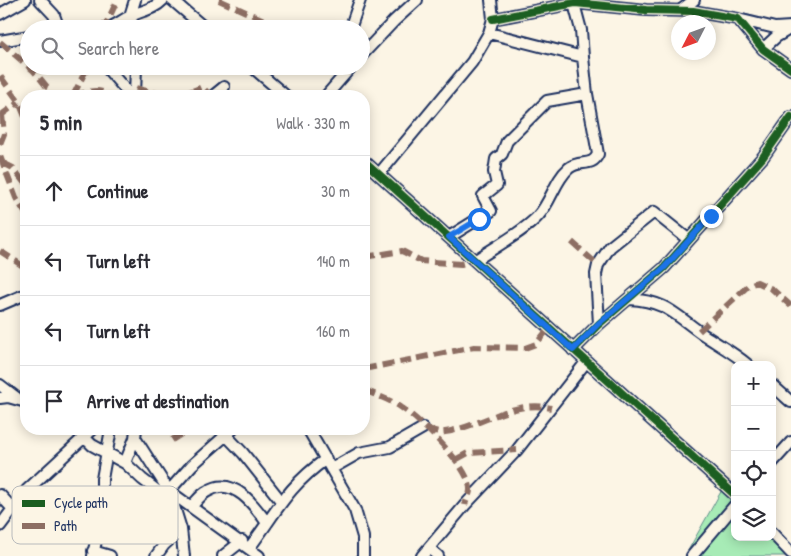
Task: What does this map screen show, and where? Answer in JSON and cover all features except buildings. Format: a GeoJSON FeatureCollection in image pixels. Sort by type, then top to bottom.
{"type":"FeatureCollection","features":[{"type":"Feature","properties":{"kind":"street"},"geometry":{"type":"LineString","coordinates":[[0,14],[25,0]]}},
{"type":"Feature","properties":{"kind":"street"},"geometry":{"type":"LineString","coordinates":[[40,0],[56,20]]}},
{"type":"Feature","properties":{"kind":"street"},"geometry":{"type":"LineString","coordinates":[[131,20],[130,16],[135,0]]}},
{"type":"Feature","properties":{"kind":"street"},"geometry":{"type":"LineString","coordinates":[[125,20],[130,16],[151,10],[163,0]]}},
{"type":"Feature","properties":{"kind":"street"},"geometry":{"type":"LineString","coordinates":[[172,0],[195,20]]}},
{"type":"Feature","properties":{"kind":"street"},"geometry":{"type":"LineString","coordinates":[[353,20],[360,0]]}},
{"type":"Feature","properties":{"kind":"street"},"geometry":{"type":"LineString","coordinates":[[370,46],[394,20],[417,0]]}},
{"type":"Feature","properties":{"kind":"street"},"geometry":{"type":"LineString","coordinates":[[379,174],[472,62],[489,33],[493,19],[491,0]]}},
{"type":"Feature","properties":{"kind":"street"},"geometry":{"type":"LineString","coordinates":[[680,10],[694,0]]}},
{"type":"Feature","properties":{"kind":"street"},"geometry":{"type":"LineString","coordinates":[[493,19],[574,2],[613,3],[646,10],[680,10],[738,19],[775,28],[791,27]]}},
{"type":"Feature","properties":{"kind":"street"},"geometry":{"type":"LineString","coordinates":[[476,260],[537,217],[568,169],[577,163],[589,164],[596,159],[598,154],[587,94],[582,37],[574,2]]}},
{"type":"Feature","properties":{"kind":"street"},"geometry":{"type":"LineString","coordinates":[[738,19],[763,49],[791,69]]}},
{"type":"Feature","properties":{"kind":"street"},"geometry":{"type":"LineString","coordinates":[[763,49],[791,27]]}},
{"type":"Feature","properties":{"kind":"street"},"geometry":{"type":"LineString","coordinates":[[489,33],[583,57]]}},
{"type":"Feature","properties":{"kind":"street"},"geometry":{"type":"LineString","coordinates":[[0,41],[20,38]]}},
{"type":"Feature","properties":{"kind":"street"},"geometry":{"type":"LineString","coordinates":[[113,75],[126,90]]}},
{"type":"Feature","properties":{"kind":"street"},"geometry":{"type":"LineString","coordinates":[[135,90],[136,75]]}},
{"type":"Feature","properties":{"kind":"street"},"geometry":{"type":"LineString","coordinates":[[261,75],[279,90]]}},
{"type":"Feature","properties":{"kind":"street"},"geometry":{"type":"LineString","coordinates":[[331,90],[344,75]]}},
{"type":"Feature","properties":{"kind":"street"},"geometry":{"type":"LineString","coordinates":[[220,90],[224,87]]}},
{"type":"Feature","properties":{"kind":"street"},"geometry":{"type":"LineString","coordinates":[[449,237],[490,213],[492,209],[483,196],[496,184],[494,172],[496,158],[502,154],[507,141],[534,112],[550,99],[587,94]]}},
{"type":"Feature","properties":{"kind":"street"},"geometry":{"type":"LineString","coordinates":[[573,350],[598,324],[664,268],[763,157],[791,118]]}},
{"type":"Feature","properties":{"kind":"street"},"geometry":{"type":"LineString","coordinates":[[370,166],[731,491]]}},
{"type":"Feature","properties":{"kind":"street"},"geometry":{"type":"LineString","coordinates":[[598,324],[596,274],[598,265],[610,247],[654,212],[689,240]]}},
{"type":"Feature","properties":{"kind":"street"},"geometry":{"type":"LineString","coordinates":[[0,305],[20,297]]}},
{"type":"Feature","properties":{"kind":"street"},"geometry":{"type":"LineString","coordinates":[[629,299],[654,303],[670,309],[705,336],[726,348],[743,361]]}},
{"type":"Feature","properties":{"kind":"street"},"geometry":{"type":"LineString","coordinates":[[438,556],[426,552],[465,504],[517,450],[586,362]]}},
{"type":"Feature","properties":{"kind":"street"},"geometry":{"type":"LineString","coordinates":[[0,385],[20,399]]}},
{"type":"Feature","properties":{"kind":"street"},"geometry":{"type":"LineString","coordinates":[[776,389],[791,402]]}},
{"type":"Feature","properties":{"kind":"street"},"geometry":{"type":"LineString","coordinates":[[0,398],[20,401]]}},
{"type":"Feature","properties":{"kind":"street"},"geometry":{"type":"LineString","coordinates":[[331,469],[359,453],[390,447],[423,428]]}},
{"type":"Feature","properties":{"kind":"street"},"geometry":{"type":"LineString","coordinates":[[81,435],[96,448],[124,462],[142,479],[154,486]]}},
{"type":"Feature","properties":{"kind":"street"},"geometry":{"type":"LineString","coordinates":[[31,486],[87,435]]}},
{"type":"Feature","properties":{"kind":"street"},"geometry":{"type":"LineString","coordinates":[[102,486],[106,452],[110,435]]}},
{"type":"Feature","properties":{"kind":"street"},"geometry":{"type":"LineString","coordinates":[[124,462],[134,435]]}},
{"type":"Feature","properties":{"kind":"street"},"geometry":{"type":"LineString","coordinates":[[136,435],[164,486]]}},
{"type":"Feature","properties":{"kind":"street"},"geometry":{"type":"LineString","coordinates":[[178,489],[192,465],[221,435]]}},
{"type":"Feature","properties":{"kind":"street"},"geometry":{"type":"LineString","coordinates":[[230,435],[281,501]]}},
{"type":"Feature","properties":{"kind":"street"},"geometry":{"type":"LineString","coordinates":[[311,435],[355,510],[363,537],[363,556]]}},
{"type":"Feature","properties":{"kind":"street"},"geometry":{"type":"LineString","coordinates":[[776,459],[791,442]]}},
{"type":"Feature","properties":{"kind":"street"},"geometry":{"type":"LineString","coordinates":[[223,556],[246,544],[267,523],[281,501],[298,480],[326,460]]}},
{"type":"Feature","properties":{"kind":"street"},"geometry":{"type":"LineString","coordinates":[[191,507],[210,490],[227,487],[246,498],[267,523]]}},
{"type":"Feature","properties":{"kind":"street"},"geometry":{"type":"LineString","coordinates":[[0,496],[12,508]]}},
{"type":"Feature","properties":{"kind":"street"},"geometry":{"type":"LineString","coordinates":[[178,500],[246,544],[260,556]]}},
{"type":"Feature","properties":{"kind":"street"},"geometry":{"type":"LineString","coordinates":[[692,556],[731,510]]}},
{"type":"Feature","properties":{"kind":"street"},"geometry":{"type":"LineString","coordinates":[[0,526],[12,512]]}},
{"type":"Feature","properties":{"kind":"street"},"geometry":{"type":"LineString","coordinates":[[178,518],[184,556]]}},
{"type":"Feature","properties":{"kind":"street"},"geometry":{"type":"LineString","coordinates":[[178,533],[181,530]]}},
{"type":"Feature","properties":{"kind":"street"},"geometry":{"type":"LineString","coordinates":[[776,537],[791,553]]}},
{"type":"Feature","properties":{"kind":"street"},"geometry":{"type":"LineString","coordinates":[[156,556],[165,544]]}},
{"type":"Feature","properties":{"kind":"street"},"geometry":{"type":"LineString","coordinates":[[93,553],[110,556]]}},
{"type":"Feature","properties":{"kind":"green space"},"geometry":{"type":"Polygon","coordinates":[[[723,488],[731,495],[731,541],[776,541],[791,556],[685,556],[723,488]]]}},
{"type":"Feature","properties":{"kind":"marked path"},"geometry":{"type":"LineString","coordinates":[[108,20],[116,3],[114,0]]}},
{"type":"Feature","properties":{"kind":"marked path"},"geometry":{"type":"LineString","coordinates":[[219,0],[264,20]]}},
{"type":"Feature","properties":{"kind":"marked path"},"geometry":{"type":"LineString","coordinates":[[0,42],[20,59]]}},
{"type":"Feature","properties":{"kind":"marked path"},"geometry":{"type":"LineString","coordinates":[[37,75],[47,87],[52,89]]}},
{"type":"Feature","properties":{"kind":"marked path"},"geometry":{"type":"LineString","coordinates":[[76,90],[84,75]]}},
{"type":"Feature","properties":{"kind":"marked path"},"geometry":{"type":"LineString","coordinates":[[0,76],[20,104]]}},
{"type":"Feature","properties":{"kind":"marked path"},"geometry":{"type":"LineString","coordinates":[[194,90],[202,87],[205,90]]}},
{"type":"Feature","properties":{"kind":"marked path"},"geometry":{"type":"LineString","coordinates":[[136,88],[144,90]]}},
{"type":"Feature","properties":{"kind":"marked path"},"geometry":{"type":"LineString","coordinates":[[0,116],[19,102]]}},
{"type":"Feature","properties":{"kind":"marked path"},"geometry":{"type":"LineString","coordinates":[[0,144],[4,134],[2,115]]}},
{"type":"Feature","properties":{"kind":"marked path"},"geometry":{"type":"LineString","coordinates":[[0,156],[20,204]]}},
{"type":"Feature","properties":{"kind":"marked path"},"geometry":{"type":"LineString","coordinates":[[3,163],[13,168],[20,177]]}},
{"type":"Feature","properties":{"kind":"marked path"},"geometry":{"type":"LineString","coordinates":[[572,242],[598,265]]}},
{"type":"Feature","properties":{"kind":"marked path"},"geometry":{"type":"LineString","coordinates":[[0,251],[20,264]]}},
{"type":"Feature","properties":{"kind":"marked path"},"geometry":{"type":"LineString","coordinates":[[370,256],[402,251],[421,261],[461,264],[476,260]]}},
{"type":"Feature","properties":{"kind":"marked path"},"geometry":{"type":"LineString","coordinates":[[699,331],[749,285],[757,282],[772,289],[791,306]]}},
{"type":"Feature","properties":{"kind":"marked path"},"geometry":{"type":"LineString","coordinates":[[370,368],[474,347],[525,348],[536,344],[549,328]]}},
{"type":"Feature","properties":{"kind":"marked path"},"geometry":{"type":"LineString","coordinates":[[370,392],[402,408],[432,433],[454,458],[468,481],[470,492],[465,505]]}},
{"type":"Feature","properties":{"kind":"marked path"},"geometry":{"type":"LineString","coordinates":[[426,428],[445,432],[523,407],[551,408]]}},
{"type":"Feature","properties":{"kind":"marked path"},"geometry":{"type":"LineString","coordinates":[[172,440],[180,435]]}},
{"type":"Feature","properties":{"kind":"marked path"},"geometry":{"type":"LineString","coordinates":[[457,459],[468,453],[517,450]]}},
{"type":"Feature","properties":{"kind":"cycle path"},"geometry":{"type":"LineString","coordinates":[[493,19],[575,3],[646,10],[693,11],[738,19],[763,49],[791,69]]}},
{"type":"Feature","properties":{"kind":"cycle path"},"geometry":{"type":"LineString","coordinates":[[573,350],[599,324],[664,268],[763,157],[791,117]]}},
{"type":"Feature","properties":{"kind":"cycle path"},"geometry":{"type":"LineString","coordinates":[[370,166],[731,491]]}},
{"type":"Feature","properties":{"kind":"route"},"geometry":{"type":"LineString","coordinates":[[479,219],[449,237],[573,350],[598,324],[664,268],[711,216]]}}]}
